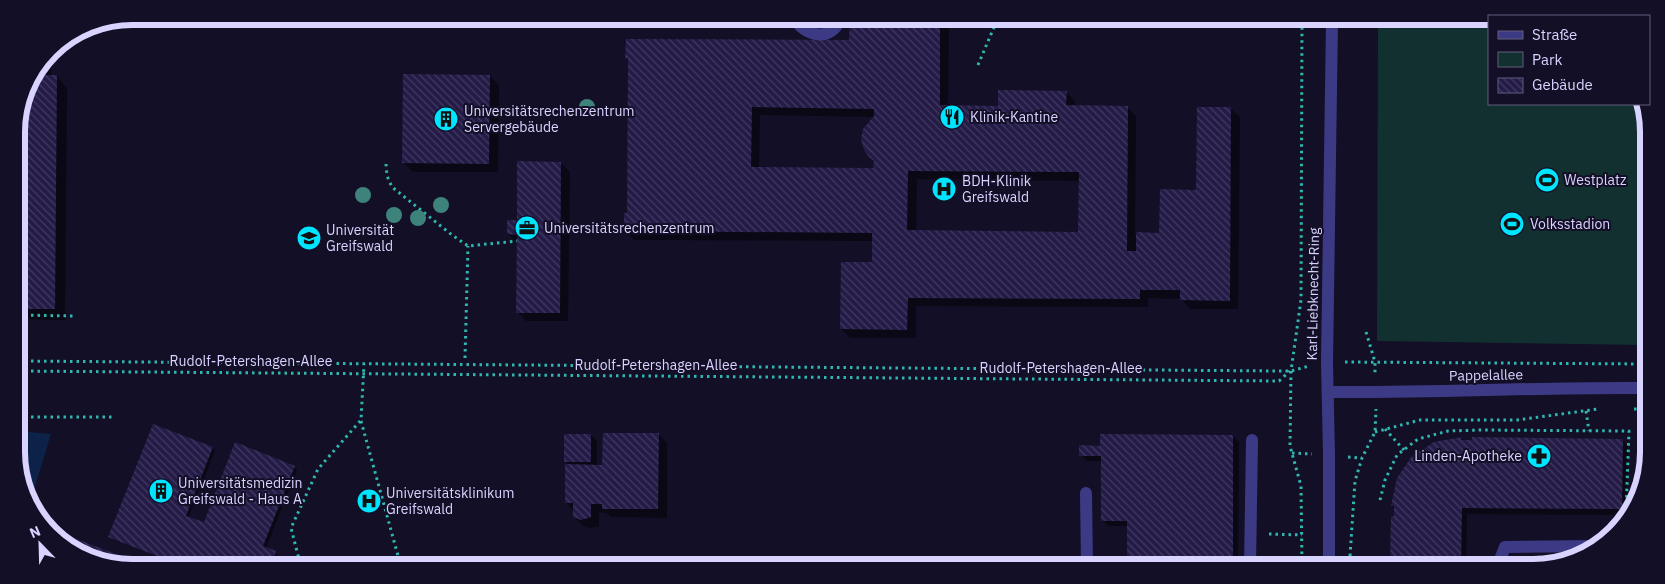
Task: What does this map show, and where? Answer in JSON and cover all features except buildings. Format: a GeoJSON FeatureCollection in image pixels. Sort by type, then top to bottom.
{"type":"FeatureCollection","features":[{"type":"Feature","properties":{"kind":"street"},"geometry":{"type":"LineString","coordinates":[[798,25],[804,31],[820,34],[828,32],[837,25]]}},
{"type":"Feature","properties":{"kind":"street","name":"Karl-Liebknecht-Ring"},"geometry":{"type":"LineString","coordinates":[[1329,559],[1327,362],[1332,25]]}},
{"type":"Feature","properties":{"kind":"street","name":"Pappelallee"},"geometry":{"type":"LineString","coordinates":[[1328,392],[1590,387],[1640,388]]}},
{"type":"Feature","properties":{"kind":"street"},"geometry":{"type":"LineString","coordinates":[[1250,559],[1252,440]]}},
{"type":"Feature","properties":{"kind":"street"},"geometry":{"type":"LineString","coordinates":[[1086,493],[1087,559]]}},
{"type":"Feature","properties":{"kind":"street"},"geometry":{"type":"LineString","coordinates":[[1500,559],[1505,548],[1584,546]]}},
{"type":"Feature","properties":{"kind":"path"},"geometry":{"type":"LineString","coordinates":[[978,65],[995,25]]}},
{"type":"Feature","properties":{"kind":"path"},"geometry":{"type":"LineString","coordinates":[[1302,25],[1301,300],[1291,371],[1290,446],[1301,486],[1302,559]]}},
{"type":"Feature","properties":{"kind":"path"},"geometry":{"type":"LineString","coordinates":[[386,164],[387,176],[392,186],[468,246],[517,241]]}},
{"type":"Feature","properties":{"kind":"path"},"geometry":{"type":"LineString","coordinates":[[466,358],[468,246]]}},
{"type":"Feature","properties":{"kind":"path"},"geometry":{"type":"LineString","coordinates":[[25,314],[73,316]]}},
{"type":"Feature","properties":{"kind":"path"},"geometry":{"type":"LineString","coordinates":[[1350,557],[1355,481],[1362,458],[1375,432],[1375,362],[1366,332]]}},
{"type":"Feature","properties":{"kind":"path"},"geometry":{"type":"LineString","coordinates":[[25,362],[1291,371],[1327,362],[1640,364]]}},
{"type":"Feature","properties":{"kind":"path"},"geometry":{"type":"LineString","coordinates":[[364,364],[361,420],[399,559]]}},
{"type":"Feature","properties":{"kind":"path","name":"Rudolf-Petershagen-Allee"},"geometry":{"type":"LineString","coordinates":[[25,371],[1279,381],[1291,371]]}},
{"type":"Feature","properties":{"kind":"path"},"geometry":{"type":"LineString","coordinates":[[1375,432],[1420,420],[1517,420],[1605,408]]}},
{"type":"Feature","properties":{"kind":"path"},"geometry":{"type":"LineString","coordinates":[[1624,409],[1640,409]]}},
{"type":"Feature","properties":{"kind":"path"},"geometry":{"type":"LineString","coordinates":[[1586,410],[1589,431]]}},
{"type":"Feature","properties":{"kind":"path"},"geometry":{"type":"LineString","coordinates":[[25,417],[115,417]]}},
{"type":"Feature","properties":{"kind":"path"},"geometry":{"type":"LineString","coordinates":[[299,559],[291,528],[318,469],[361,420]]}},
{"type":"Feature","properties":{"kind":"path"},"geometry":{"type":"LineString","coordinates":[[1386,429],[1404,450]]}},
{"type":"Feature","properties":{"kind":"path"},"geometry":{"type":"LineString","coordinates":[[1380,500],[1385,480],[1397,455],[1418,438],[1448,431],[1628,431],[1626,504]]}},
{"type":"Feature","properties":{"kind":"path"},"geometry":{"type":"LineString","coordinates":[[1292,453],[1313,454]]}},
{"type":"Feature","properties":{"kind":"path"},"geometry":{"type":"LineString","coordinates":[[1344,456],[1362,458]]}},
{"type":"Feature","properties":{"kind":"path"},"geometry":{"type":"LineString","coordinates":[[1251,534],[1302,535]]}},
{"type":"Feature","properties":{"kind":"green space","name":"Volksstadion"},"geometry":{"type":"Polygon","coordinates":[[[1378,25],[1488,25],[1488,105],[1636,105],[1640,132],[1640,345],[1377,341],[1378,25]]]}},
{"type":"Feature","properties":{"kind":"water"},"geometry":{"type":"Polygon","coordinates":[[[25,432],[51,434],[33,492],[25,459],[25,432]]]}},
{"type":"Feature","properties":{"kind":"place","name":"Klinik-Kantine"},"geometry":{"type":"Point","coordinates":[952,117]}},
{"type":"Feature","properties":{"kind":"place","name":"Universitätsrechenzentrum Servergebäude"},"geometry":{"type":"Point","coordinates":[446,119]}},
{"type":"Feature","properties":{"kind":"place","name":"Westplatz"},"geometry":{"type":"Point","coordinates":[1547,180]}},
{"type":"Feature","properties":{"kind":"place","name":"BDH-Klinik Greifswald"},"geometry":{"type":"Point","coordinates":[944,189]}},
{"type":"Feature","properties":{"kind":"place","name":"Volksstadion"},"geometry":{"type":"Point","coordinates":[1512,224]}},
{"type":"Feature","properties":{"kind":"place","name":"Universitätsrechenzentrum"},"geometry":{"type":"Point","coordinates":[527,228]}},
{"type":"Feature","properties":{"kind":"place","name":"Universität Greifswald"},"geometry":{"type":"Point","coordinates":[309,238]}},
{"type":"Feature","properties":{"kind":"place","name":"Linden-Apotheke"},"geometry":{"type":"Point","coordinates":[1539,456]}},
{"type":"Feature","properties":{"kind":"place","name":"Universitätsmedizin Greifswald - Haus A"},"geometry":{"type":"Point","coordinates":[161,491]}},
{"type":"Feature","properties":{"kind":"place","name":"Universitätsklinikum Greifswald"},"geometry":{"type":"Point","coordinates":[369,501]}}]}
